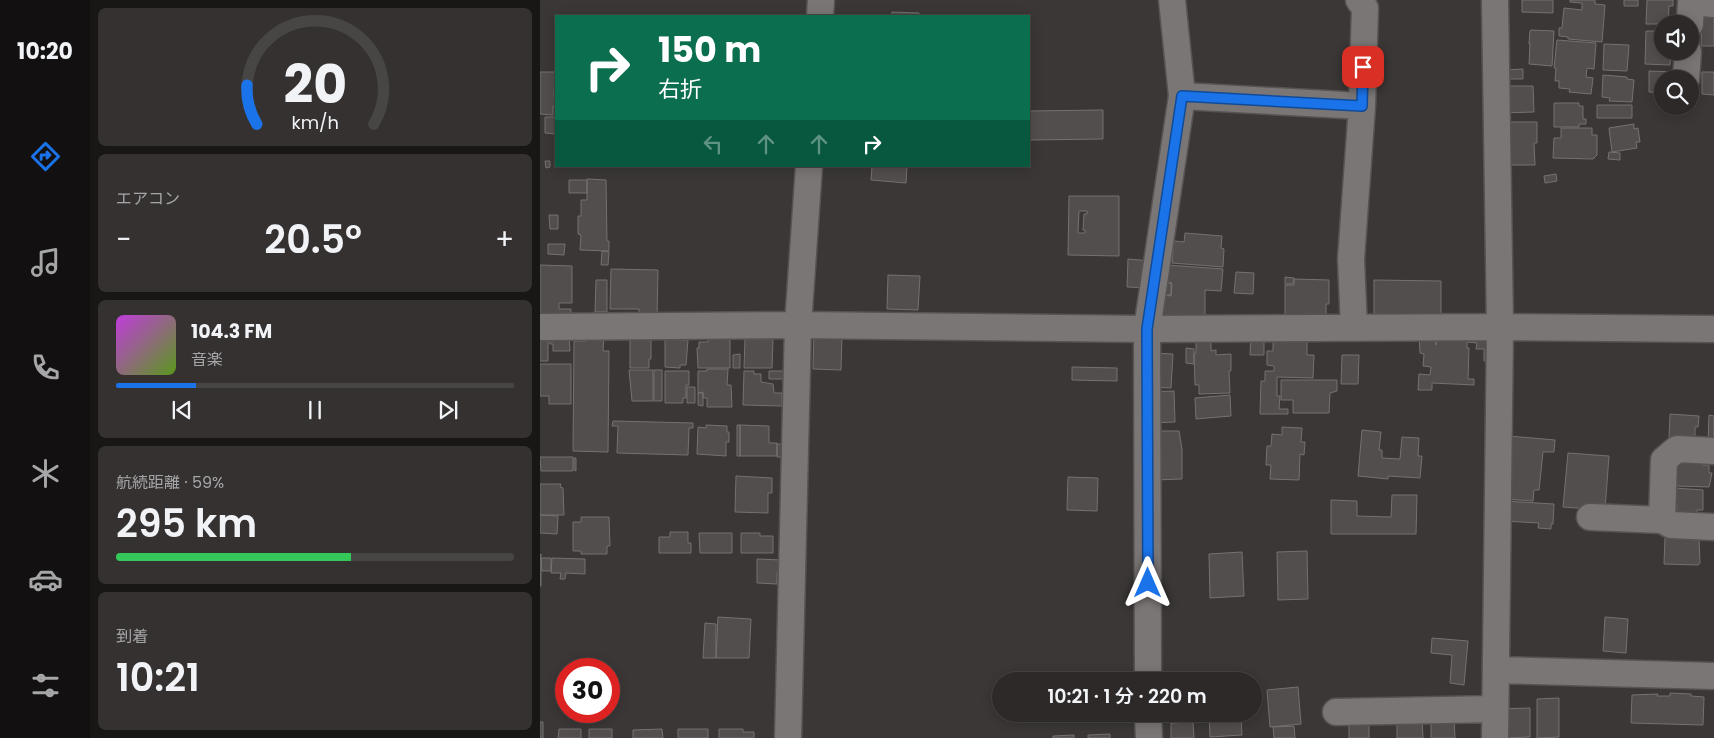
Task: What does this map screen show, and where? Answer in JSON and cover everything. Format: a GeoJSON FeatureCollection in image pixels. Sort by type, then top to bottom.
{"type":"FeatureCollection","features":[{"type":"Feature","properties":{"kind":"street"},"geometry":{"type":"LineString","coordinates":[[820,15],[821,0]]}},
{"type":"Feature","properties":{"kind":"street"},"geometry":{"type":"LineString","coordinates":[[1148,672],[1147,329],[1182,96],[1172,0]]}},
{"type":"Feature","properties":{"kind":"street"},"geometry":{"type":"LineString","coordinates":[[1354,328],[1351,259],[1362,106],[1365,8],[1360,0]]}},
{"type":"Feature","properties":{"kind":"street"},"geometry":{"type":"LineString","coordinates":[[1495,0],[1500,326],[1495,738]]}},
{"type":"Feature","properties":{"kind":"street"},"geometry":{"type":"LineString","coordinates":[[1690,15],[1691,2],[1714,4]]}},
{"type":"Feature","properties":{"kind":"street"},"geometry":{"type":"LineString","coordinates":[[1182,96],[1362,106]]}},
{"type":"Feature","properties":{"kind":"street"},"geometry":{"type":"LineString","coordinates":[[788,738],[798,325],[809,167]]}},
{"type":"Feature","properties":{"kind":"street"},"geometry":{"type":"LineString","coordinates":[[540,327],[798,325],[1147,329],[1500,326],[1714,329]]}},
{"type":"Feature","properties":{"kind":"street"},"geometry":{"type":"LineString","coordinates":[[1662,520],[1664,460],[1677,449],[1714,451]]}},
{"type":"Feature","properties":{"kind":"street"},"geometry":{"type":"LineString","coordinates":[[1590,517],[1662,520],[1671,526],[1714,527]]}},
{"type":"Feature","properties":{"kind":"street"},"geometry":{"type":"LineString","coordinates":[[1496,670],[1714,676]]}},
{"type":"Feature","properties":{"kind":"street"},"geometry":{"type":"LineString","coordinates":[[1336,712],[1495,709]]}},
{"type":"Feature","properties":{"kind":"street"},"geometry":{"type":"LineString","coordinates":[[1148,722],[1148,738]]}},
{"type":"Feature","properties":{"kind":"building"},"geometry":{"type":"Polygon","coordinates":[[[1522,0],[1553,0],[1553,13],[1522,12],[1522,0]]]}},
{"type":"Feature","properties":{"kind":"building"},"geometry":{"type":"Polygon","coordinates":[[[1570,0],[1595,0],[1595,4],[1605,5],[1602,42],[1568,39],[1568,37],[1559,36],[1559,28],[1562,28],[1564,8],[1582,10],[1582,3],[1570,2],[1570,0]]]}},
{"type":"Feature","properties":{"kind":"building"},"geometry":{"type":"Polygon","coordinates":[[[1624,0],[1638,0],[1638,6],[1624,6],[1624,0]]]}},
{"type":"Feature","properties":{"kind":"building"},"geometry":{"type":"Polygon","coordinates":[[[1647,0],[1673,0],[1673,6],[1669,6],[1668,15],[1654,15],[1654,24],[1646,24],[1647,0]]]}},
{"type":"Feature","properties":{"kind":"building"},"geometry":{"type":"Polygon","coordinates":[[[892,12],[919,13],[919,15],[892,15],[892,12]]]}},
{"type":"Feature","properties":{"kind":"building"},"geometry":{"type":"Polygon","coordinates":[[[1702,17],[1714,17],[1714,46],[1701,46],[1702,17]]]}},
{"type":"Feature","properties":{"kind":"building"},"geometry":{"type":"Polygon","coordinates":[[[1531,30],[1554,31],[1552,66],[1529,64],[1531,30]]]}},
{"type":"Feature","properties":{"kind":"building"},"geometry":{"type":"Polygon","coordinates":[[[1646,31],[1654,31],[1654,60],[1670,60],[1670,65],[1645,64],[1646,31]]]}},
{"type":"Feature","properties":{"kind":"building"},"geometry":{"type":"Polygon","coordinates":[[[1557,40],[1596,43],[1594,69],[1587,68],[1586,77],[1593,78],[1591,94],[1569,92],[1570,89],[1559,88],[1559,81],[1555,81],[1556,68],[1554,68],[1557,40]]]}},
{"type":"Feature","properties":{"kind":"building"},"geometry":{"type":"Polygon","coordinates":[[[1604,44],[1629,45],[1627,71],[1603,70],[1604,44]]]}},
{"type":"Feature","properties":{"kind":"building"},"geometry":{"type":"Polygon","coordinates":[[[1523,69],[1523,79],[1505,79],[1505,70],[1523,69]]]}},
{"type":"Feature","properties":{"kind":"building"},"geometry":{"type":"Polygon","coordinates":[[[1649,71],[1654,71],[1654,92],[1649,92],[1649,71]]]}},
{"type":"Feature","properties":{"kind":"building"},"geometry":{"type":"Polygon","coordinates":[[[540,72],[555,72],[555,107],[553,106],[553,115],[540,114],[540,72]]]}},
{"type":"Feature","properties":{"kind":"building"},"geometry":{"type":"Polygon","coordinates":[[[1702,72],[1714,72],[1714,95],[1702,94],[1702,72]]]}},
{"type":"Feature","properties":{"kind":"building"},"geometry":{"type":"Polygon","coordinates":[[[1603,75],[1627,77],[1627,79],[1634,80],[1632,102],[1609,101],[1610,98],[1602,97],[1603,75]]]}},
{"type":"Feature","properties":{"kind":"building"},"geometry":{"type":"Polygon","coordinates":[[[1501,86],[1533,86],[1534,112],[1501,113],[1501,86]]]}},
{"type":"Feature","properties":{"kind":"building"},"geometry":{"type":"Polygon","coordinates":[[[1554,103],[1579,103],[1579,106],[1583,106],[1583,119],[1586,119],[1586,124],[1579,124],[1579,127],[1554,127],[1554,103]]]}},
{"type":"Feature","properties":{"kind":"building"},"geometry":{"type":"Polygon","coordinates":[[[1597,105],[1632,105],[1632,118],[1597,118],[1597,105]]]}},
{"type":"Feature","properties":{"kind":"building"},"geometry":{"type":"Polygon","coordinates":[[[1103,110],[1103,139],[1030,140],[1030,111],[1103,110]]]}},
{"type":"Feature","properties":{"kind":"building"},"geometry":{"type":"Polygon","coordinates":[[[545,117],[555,117],[555,134],[545,133],[545,117]]]}},
{"type":"Feature","properties":{"kind":"building"},"geometry":{"type":"Polygon","coordinates":[[[1502,122],[1537,122],[1537,143],[1534,143],[1535,165],[1503,165],[1502,122]]]}},
{"type":"Feature","properties":{"kind":"building"},"geometry":{"type":"Polygon","coordinates":[[[1634,124],[1634,129],[1638,128],[1640,142],[1636,142],[1637,148],[1612,152],[1609,128],[1634,124]]]}},
{"type":"Feature","properties":{"kind":"building"},"geometry":{"type":"Polygon","coordinates":[[[1561,128],[1592,128],[1592,135],[1597,135],[1597,155],[1593,159],[1553,158],[1554,138],[1561,138],[1561,128]]]}},
{"type":"Feature","properties":{"kind":"building"},"geometry":{"type":"Polygon","coordinates":[[[1609,152],[1620,153],[1620,160],[1608,159],[1609,152]]]}},
{"type":"Feature","properties":{"kind":"building"},"geometry":{"type":"Polygon","coordinates":[[[545,161],[550,161],[550,167],[546,168],[545,161]]]}},
{"type":"Feature","properties":{"kind":"building"},"geometry":{"type":"Polygon","coordinates":[[[872,167],[907,167],[906,183],[871,180],[872,167]]]}},
{"type":"Feature","properties":{"kind":"building"},"geometry":{"type":"Polygon","coordinates":[[[1556,174],[1557,181],[1545,183],[1544,176],[1556,174]]]}},
{"type":"Feature","properties":{"kind":"building"},"geometry":{"type":"Polygon","coordinates":[[[587,179],[606,180],[607,241],[609,241],[609,251],[580,250],[581,235],[578,234],[578,216],[581,216],[581,200],[587,200],[587,179]]]}},
{"type":"Feature","properties":{"kind":"building"},"geometry":{"type":"Polygon","coordinates":[[[569,180],[587,180],[587,193],[569,193],[569,180]]]}},
{"type":"Feature","properties":{"kind":"building"},"geometry":{"type":"Polygon","coordinates":[[[1069,196],[1119,196],[1119,256],[1068,255],[1069,196]],[[1079,211],[1078,233],[1085,233],[1085,230],[1083,230],[1084,214],[1087,214],[1087,211],[1079,211]]]}},
{"type":"Feature","properties":{"kind":"building"},"geometry":{"type":"Polygon","coordinates":[[[549,215],[558,215],[558,229],[550,229],[549,215]]]}},
{"type":"Feature","properties":{"kind":"building"},"geometry":{"type":"Polygon","coordinates":[[[1185,233],[1222,236],[1221,248],[1224,249],[1223,267],[1172,263],[1174,241],[1184,242],[1185,233]]]}},
{"type":"Feature","properties":{"kind":"building"},"geometry":{"type":"Polygon","coordinates":[[[548,244],[565,244],[564,255],[548,254],[548,244]]]}},
{"type":"Feature","properties":{"kind":"building"},"geometry":{"type":"Polygon","coordinates":[[[602,251],[609,252],[608,265],[601,265],[602,251]]]}},
{"type":"Feature","properties":{"kind":"building"},"geometry":{"type":"Polygon","coordinates":[[[1128,259],[1151,261],[1150,288],[1127,287],[1128,259]]]}},
{"type":"Feature","properties":{"kind":"building"},"geometry":{"type":"Polygon","coordinates":[[[540,265],[572,266],[572,303],[559,303],[559,309],[571,309],[571,317],[540,317],[540,265]]]}},
{"type":"Feature","properties":{"kind":"building"},"geometry":{"type":"Polygon","coordinates":[[[1167,265],[1223,269],[1221,291],[1205,290],[1205,319],[1163,316],[1165,295],[1171,296],[1172,283],[1165,282],[1167,265]]]}},
{"type":"Feature","properties":{"kind":"building"},"geometry":{"type":"Polygon","coordinates":[[[611,269],[658,270],[657,317],[639,317],[639,309],[610,309],[611,269]]]}},
{"type":"Feature","properties":{"kind":"building"},"geometry":{"type":"Polygon","coordinates":[[[1236,272],[1254,273],[1253,294],[1234,293],[1236,272]]]}},
{"type":"Feature","properties":{"kind":"building"},"geometry":{"type":"Polygon","coordinates":[[[888,275],[920,276],[918,310],[887,309],[888,275]]]}},
{"type":"Feature","properties":{"kind":"building"},"geometry":{"type":"Polygon","coordinates":[[[1285,277],[1294,278],[1293,284],[1285,284],[1285,277]]]}},
{"type":"Feature","properties":{"kind":"building"},"geometry":{"type":"Polygon","coordinates":[[[1294,279],[1329,280],[1329,304],[1326,304],[1326,319],[1285,319],[1285,285],[1294,285],[1294,279]]]}},
{"type":"Feature","properties":{"kind":"building"},"geometry":{"type":"Polygon","coordinates":[[[596,280],[607,280],[607,312],[595,312],[596,280]]]}},
{"type":"Feature","properties":{"kind":"building"},"geometry":{"type":"Polygon","coordinates":[[[1374,280],[1441,281],[1441,315],[1374,314],[1374,280]]]}},
{"type":"Feature","properties":{"kind":"building"},"geometry":{"type":"Polygon","coordinates":[[[1167,283],[1171,283],[1171,295],[1166,295],[1167,283]]]}},
{"type":"Feature","properties":{"kind":"building"},"geometry":{"type":"Polygon","coordinates":[[[569,332],[570,351],[553,351],[553,344],[550,344],[549,334],[569,332]]]}},
{"type":"Feature","properties":{"kind":"building"},"geometry":{"type":"Polygon","coordinates":[[[1251,333],[1264,333],[1264,355],[1250,355],[1251,333]]]}},
{"type":"Feature","properties":{"kind":"building"},"geometry":{"type":"Polygon","coordinates":[[[1419,333],[1435,333],[1436,345],[1436,333],[1496,333],[1494,361],[1484,361],[1484,349],[1476,349],[1477,343],[1467,342],[1467,348],[1469,348],[1468,379],[1474,379],[1474,385],[1432,383],[1432,390],[1418,390],[1419,374],[1430,375],[1431,367],[1423,366],[1424,354],[1420,353],[1419,333]]]}},
{"type":"Feature","properties":{"kind":"building"},"geometry":{"type":"Polygon","coordinates":[[[708,334],[730,334],[730,368],[698,368],[697,348],[699,348],[699,342],[708,342],[708,334]]]}},
{"type":"Feature","properties":{"kind":"building"},"geometry":{"type":"Polygon","coordinates":[[[814,334],[842,335],[841,370],[813,369],[814,334]]]}},
{"type":"Feature","properties":{"kind":"building"},"geometry":{"type":"Polygon","coordinates":[[[586,335],[604,335],[603,351],[609,351],[608,452],[573,451],[574,341],[586,341],[586,335]]]}},
{"type":"Feature","properties":{"kind":"building"},"geometry":{"type":"Polygon","coordinates":[[[1273,335],[1307,336],[1307,355],[1314,355],[1313,378],[1277,377],[1277,396],[1280,396],[1279,409],[1288,409],[1288,414],[1260,414],[1261,381],[1265,381],[1265,371],[1274,371],[1274,366],[1267,365],[1267,351],[1273,351],[1273,335]]]}},
{"type":"Feature","properties":{"kind":"building"},"geometry":{"type":"Polygon","coordinates":[[[540,338],[548,338],[548,361],[540,361],[540,338]]]}},
{"type":"Feature","properties":{"kind":"building"},"geometry":{"type":"Polygon","coordinates":[[[651,338],[649,368],[630,368],[630,339],[651,338]]]}},
{"type":"Feature","properties":{"kind":"building"},"geometry":{"type":"Polygon","coordinates":[[[665,339],[688,340],[686,365],[680,365],[680,368],[665,367],[665,339]]]}},
{"type":"Feature","properties":{"kind":"building"},"geometry":{"type":"Polygon","coordinates":[[[745,339],[773,339],[772,368],[744,368],[745,339]]]}},
{"type":"Feature","properties":{"kind":"building"},"geometry":{"type":"Polygon","coordinates":[[[1196,339],[1211,340],[1211,351],[1216,350],[1216,355],[1231,354],[1231,371],[1229,371],[1230,393],[1199,394],[1199,385],[1195,385],[1194,354],[1196,353],[1196,339]]]}},
{"type":"Feature","properties":{"kind":"building"},"geometry":{"type":"Polygon","coordinates":[[[1186,348],[1194,349],[1194,364],[1186,363],[1186,348]]]}},
{"type":"Feature","properties":{"kind":"building"},"geometry":{"type":"Polygon","coordinates":[[[1151,353],[1173,354],[1171,388],[1149,387],[1151,353]]]}},
{"type":"Feature","properties":{"kind":"building"},"geometry":{"type":"Polygon","coordinates":[[[740,354],[740,368],[733,368],[733,355],[740,354]]]}},
{"type":"Feature","properties":{"kind":"building"},"geometry":{"type":"Polygon","coordinates":[[[1342,355],[1359,355],[1358,384],[1341,384],[1342,355]]]}},
{"type":"Feature","properties":{"kind":"building"},"geometry":{"type":"Polygon","coordinates":[[[540,364],[571,364],[571,404],[549,404],[549,396],[540,396],[540,364]]]}},
{"type":"Feature","properties":{"kind":"building"},"geometry":{"type":"Polygon","coordinates":[[[1072,367],[1117,368],[1117,381],[1072,380],[1072,367]]]}},
{"type":"Feature","properties":{"kind":"building"},"geometry":{"type":"Polygon","coordinates":[[[707,369],[728,369],[727,385],[731,385],[732,407],[707,407],[707,398],[703,398],[703,392],[698,393],[698,371],[707,371],[707,369]]]}},
{"type":"Feature","properties":{"kind":"building"},"geometry":{"type":"Polygon","coordinates":[[[629,370],[653,370],[653,401],[632,401],[629,370]]]}},
{"type":"Feature","properties":{"kind":"building"},"geometry":{"type":"Polygon","coordinates":[[[654,370],[662,370],[662,401],[654,401],[654,370]]]}},
{"type":"Feature","properties":{"kind":"building"},"geometry":{"type":"Polygon","coordinates":[[[665,371],[689,371],[689,385],[686,385],[686,398],[683,398],[683,403],[665,403],[665,371]]]}},
{"type":"Feature","properties":{"kind":"building"},"geometry":{"type":"Polygon","coordinates":[[[744,371],[754,371],[754,374],[761,374],[761,382],[773,384],[774,393],[782,393],[782,406],[743,405],[744,371]]]}},
{"type":"Feature","properties":{"kind":"building"},"geometry":{"type":"Polygon","coordinates":[[[769,371],[784,371],[784,379],[769,379],[769,371]]]}},
{"type":"Feature","properties":{"kind":"building"},"geometry":{"type":"Polygon","coordinates":[[[1281,380],[1337,380],[1337,391],[1330,393],[1329,413],[1293,413],[1293,400],[1281,400],[1281,380]]]}},
{"type":"Feature","properties":{"kind":"building"},"geometry":{"type":"Polygon","coordinates":[[[687,387],[695,387],[695,403],[687,403],[687,387]]]}},
{"type":"Feature","properties":{"kind":"building"},"geometry":{"type":"Polygon","coordinates":[[[1174,391],[1175,422],[1149,423],[1147,392],[1174,391]]]}},
{"type":"Feature","properties":{"kind":"building"},"geometry":{"type":"Polygon","coordinates":[[[698,393],[703,393],[703,406],[698,405],[698,393]]]}},
{"type":"Feature","properties":{"kind":"building"},"geometry":{"type":"Polygon","coordinates":[[[1230,395],[1231,416],[1196,419],[1195,398],[1230,395]]]}},
{"type":"Feature","properties":{"kind":"building"},"geometry":{"type":"Polygon","coordinates":[[[1670,414],[1699,416],[1698,427],[1695,427],[1695,440],[1669,439],[1670,414]]]}},
{"type":"Feature","properties":{"kind":"building"},"geometry":{"type":"Polygon","coordinates":[[[1709,415],[1714,416],[1714,441],[1708,441],[1709,415]]]}},
{"type":"Feature","properties":{"kind":"building"},"geometry":{"type":"Polygon","coordinates":[[[613,421],[693,423],[693,428],[689,428],[688,455],[617,453],[618,426],[612,426],[613,421]]]}},
{"type":"Feature","properties":{"kind":"building"},"geometry":{"type":"Polygon","coordinates":[[[706,425],[727,426],[729,442],[726,442],[726,456],[697,454],[698,427],[706,428],[706,425]]]}},
{"type":"Feature","properties":{"kind":"building"},"geometry":{"type":"Polygon","coordinates":[[[737,425],[740,425],[740,456],[737,456],[737,425]]]}},
{"type":"Feature","properties":{"kind":"building"},"geometry":{"type":"Polygon","coordinates":[[[740,425],[769,426],[769,443],[777,443],[777,456],[740,456],[740,425]]]}},
{"type":"Feature","properties":{"kind":"building"},"geometry":{"type":"Polygon","coordinates":[[[1282,427],[1302,428],[1301,442],[1305,442],[1304,455],[1300,454],[1299,480],[1270,479],[1271,465],[1266,465],[1267,446],[1271,446],[1272,434],[1282,435],[1282,427]]]}},
{"type":"Feature","properties":{"kind":"building"},"geometry":{"type":"Polygon","coordinates":[[[1362,430],[1381,432],[1379,450],[1382,450],[1382,458],[1400,459],[1402,437],[1419,438],[1418,456],[1422,456],[1420,478],[1388,476],[1388,479],[1358,476],[1362,430]]]}},
{"type":"Feature","properties":{"kind":"building"},"geometry":{"type":"Polygon","coordinates":[[[1151,431],[1179,431],[1182,449],[1182,479],[1154,480],[1151,431]]]}},
{"type":"Feature","properties":{"kind":"building"},"geometry":{"type":"Polygon","coordinates":[[[1509,436],[1555,440],[1554,452],[1543,452],[1539,490],[1534,490],[1533,501],[1505,499],[1509,436]]]}},
{"type":"Feature","properties":{"kind":"building"},"geometry":{"type":"Polygon","coordinates":[[[777,444],[784,444],[784,457],[777,457],[777,444]]]}},
{"type":"Feature","properties":{"kind":"building"},"geometry":{"type":"Polygon","coordinates":[[[1568,453],[1609,456],[1605,510],[1563,507],[1568,453]]]}},
{"type":"Feature","properties":{"kind":"building"},"geometry":{"type":"Polygon","coordinates":[[[540,457],[573,457],[573,471],[541,471],[540,457]]]}},
{"type":"Feature","properties":{"kind":"building"},"geometry":{"type":"Polygon","coordinates":[[[574,458],[576,458],[576,471],[574,470],[574,458]]]}},
{"type":"Feature","properties":{"kind":"building"},"geometry":{"type":"Polygon","coordinates":[[[1703,460],[1703,465],[1709,465],[1709,473],[1712,473],[1709,487],[1676,486],[1677,463],[1680,461],[1703,460]]]}},
{"type":"Feature","properties":{"kind":"building"},"geometry":{"type":"Polygon","coordinates":[[[736,476],[772,478],[772,493],[768,493],[768,513],[735,512],[736,476]]]}},
{"type":"Feature","properties":{"kind":"building"},"geometry":{"type":"Polygon","coordinates":[[[1068,477],[1098,478],[1097,511],[1067,510],[1068,477]]]}},
{"type":"Feature","properties":{"kind":"building"},"geometry":{"type":"Polygon","coordinates":[[[540,484],[561,484],[560,487],[563,488],[564,515],[540,515],[540,484]]]}},
{"type":"Feature","properties":{"kind":"building"},"geometry":{"type":"Polygon","coordinates":[[[1675,488],[1703,490],[1703,510],[1697,510],[1697,518],[1676,517],[1677,505],[1674,505],[1675,488]]]}},
{"type":"Feature","properties":{"kind":"building"},"geometry":{"type":"Polygon","coordinates":[[[1392,495],[1417,495],[1416,534],[1331,534],[1331,500],[1357,501],[1357,516],[1391,517],[1392,495]]]}},
{"type":"Feature","properties":{"kind":"building"},"geometry":{"type":"Polygon","coordinates":[[[1504,501],[1554,504],[1551,529],[1538,528],[1539,523],[1503,521],[1504,501]]]}},
{"type":"Feature","properties":{"kind":"building"},"geometry":{"type":"Polygon","coordinates":[[[540,515],[558,516],[557,534],[540,533],[540,515]]]}},
{"type":"Feature","properties":{"kind":"building"},"geometry":{"type":"Polygon","coordinates":[[[581,517],[609,517],[610,546],[607,546],[607,554],[581,554],[581,551],[573,551],[573,522],[581,522],[581,517]]]}},
{"type":"Feature","properties":{"kind":"building"},"geometry":{"type":"Polygon","coordinates":[[[670,532],[688,532],[688,543],[691,543],[691,553],[659,553],[659,537],[670,537],[670,532]]]}},
{"type":"Feature","properties":{"kind":"building"},"geometry":{"type":"Polygon","coordinates":[[[699,533],[732,533],[732,553],[700,553],[699,533]]]}},
{"type":"Feature","properties":{"kind":"building"},"geometry":{"type":"Polygon","coordinates":[[[741,533],[760,533],[760,536],[773,536],[773,553],[741,553],[741,533]]]}},
{"type":"Feature","properties":{"kind":"building"},"geometry":{"type":"Polygon","coordinates":[[[1665,537],[1699,538],[1700,563],[1698,565],[1664,564],[1665,537]]]}},
{"type":"Feature","properties":{"kind":"building"},"geometry":{"type":"Polygon","coordinates":[[[1307,551],[1308,599],[1278,600],[1277,552],[1307,551]]]}},
{"type":"Feature","properties":{"kind":"building"},"geometry":{"type":"Polygon","coordinates":[[[1242,552],[1244,596],[1210,598],[1209,554],[1242,552]]]}},
{"type":"Feature","properties":{"kind":"building"},"geometry":{"type":"Polygon","coordinates":[[[540,555],[541,586],[540,586],[540,555]]]}},
{"type":"Feature","properties":{"kind":"building"},"geometry":{"type":"Polygon","coordinates":[[[541,558],[551,558],[551,571],[542,571],[541,558]]]}},
{"type":"Feature","properties":{"kind":"building"},"geometry":{"type":"Polygon","coordinates":[[[552,558],[585,559],[585,574],[566,573],[565,579],[560,579],[561,573],[551,573],[552,558]]]}},
{"type":"Feature","properties":{"kind":"building"},"geometry":{"type":"Polygon","coordinates":[[[757,559],[782,560],[782,573],[777,573],[777,584],[757,583],[757,559]]]}},
{"type":"Feature","properties":{"kind":"building"},"geometry":{"type":"Polygon","coordinates":[[[718,617],[751,619],[749,658],[716,658],[718,617]]]}},
{"type":"Feature","properties":{"kind":"building"},"geometry":{"type":"Polygon","coordinates":[[[1605,617],[1628,619],[1626,653],[1603,651],[1605,617]]]}},
{"type":"Feature","properties":{"kind":"building"},"geometry":{"type":"Polygon","coordinates":[[[705,623],[716,624],[716,658],[703,658],[705,623]]]}},
{"type":"Feature","properties":{"kind":"building"},"geometry":{"type":"Polygon","coordinates":[[[1432,638],[1468,641],[1464,685],[1450,683],[1452,655],[1431,653],[1432,638]]]}},
{"type":"Feature","properties":{"kind":"building"},"geometry":{"type":"Polygon","coordinates":[[[1298,687],[1301,724],[1270,727],[1267,690],[1298,687]]]}},
{"type":"Feature","properties":{"kind":"building"},"geometry":{"type":"Polygon","coordinates":[[[1670,693],[1704,697],[1703,725],[1631,723],[1632,695],[1658,694],[1657,696],[1670,696],[1670,693]]]}},
{"type":"Feature","properties":{"kind":"building"},"geometry":{"type":"Polygon","coordinates":[[[1559,698],[1559,737],[1537,738],[1537,699],[1559,698]]]}},
{"type":"Feature","properties":{"kind":"building"},"geometry":{"type":"Polygon","coordinates":[[[1530,708],[1530,737],[1505,738],[1496,709],[1530,708]]]}},
{"type":"Feature","properties":{"kind":"building"},"geometry":{"type":"Polygon","coordinates":[[[1422,718],[1423,738],[1397,738],[1397,719],[1422,718]]]}},
{"type":"Feature","properties":{"kind":"building"},"geometry":{"type":"Polygon","coordinates":[[[1431,718],[1454,718],[1455,738],[1431,738],[1431,718]]]}},
{"type":"Feature","properties":{"kind":"building"},"geometry":{"type":"Polygon","coordinates":[[[540,722],[543,722],[543,738],[540,738],[540,722]]]}},
{"type":"Feature","properties":{"kind":"building"},"geometry":{"type":"Polygon","coordinates":[[[1193,722],[1194,738],[1171,738],[1171,723],[1193,722]]]}},
{"type":"Feature","properties":{"kind":"building"},"geometry":{"type":"Polygon","coordinates":[[[1209,722],[1241,722],[1242,735],[1210,737],[1209,722]]]}},
{"type":"Feature","properties":{"kind":"building"},"geometry":{"type":"Polygon","coordinates":[[[1349,722],[1369,722],[1369,738],[1349,738],[1349,722]]]}},
{"type":"Feature","properties":{"kind":"building"},"geometry":{"type":"Polygon","coordinates":[[[1294,726],[1295,738],[1274,738],[1273,727],[1294,726]]]}},
{"type":"Feature","properties":{"kind":"building"},"geometry":{"type":"Polygon","coordinates":[[[559,729],[581,729],[581,738],[558,738],[559,729]]]}},
{"type":"Feature","properties":{"kind":"building"},"geometry":{"type":"Polygon","coordinates":[[[589,729],[612,729],[612,738],[589,738],[589,729]]]}},
{"type":"Feature","properties":{"kind":"building"},"geometry":{"type":"Polygon","coordinates":[[[662,729],[663,738],[633,738],[633,730],[662,729]]]}},
{"type":"Feature","properties":{"kind":"building"},"geometry":{"type":"Polygon","coordinates":[[[678,729],[708,729],[708,738],[678,738],[678,729]]]}},
{"type":"Feature","properties":{"kind":"building"},"geometry":{"type":"Polygon","coordinates":[[[719,729],[743,729],[743,732],[754,732],[754,738],[719,738],[719,729]]]}},
{"type":"Feature","properties":{"kind":"building"},"geometry":{"type":"Polygon","coordinates":[[[1110,734],[1110,738],[1088,738],[1088,735],[1110,734]]]}},
{"type":"Feature","properties":{"kind":"building"},"geometry":{"type":"Polygon","coordinates":[[[1074,735],[1074,738],[1053,738],[1053,736],[1074,735]]]}},
{"type":"Feature","properties":{"kind":"route"},"geometry":{"type":"LineString","coordinates":[[1148,583],[1147,329],[1172,150],[1182,96],[1362,106],[1363,67]]}}]}
